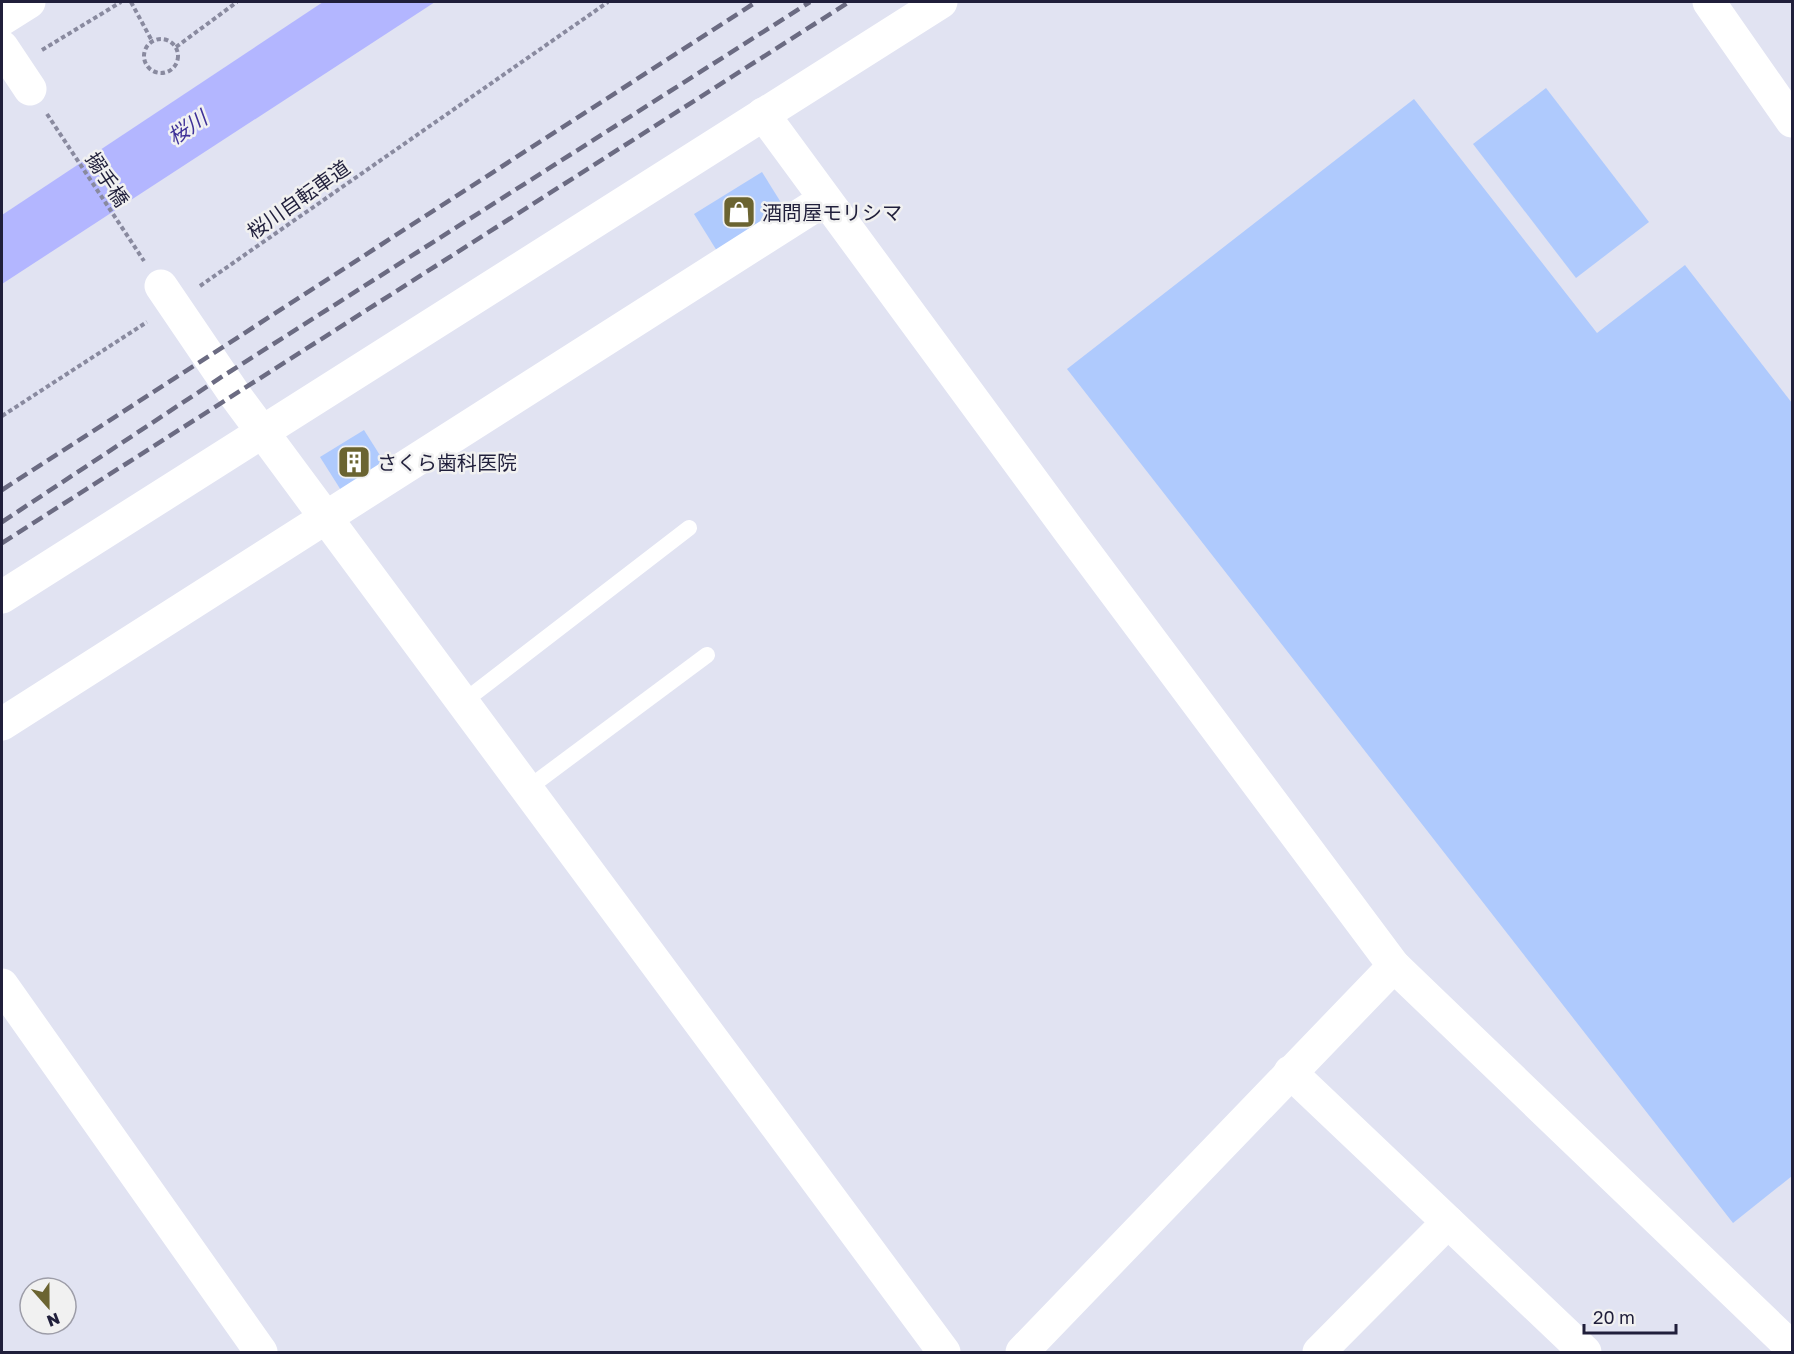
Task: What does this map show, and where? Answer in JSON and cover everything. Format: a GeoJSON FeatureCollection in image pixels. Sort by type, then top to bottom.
{"type":"FeatureCollection","features":[{"type":"Feature","properties":{"kind":"street"},"geometry":{"type":"LineString","coordinates":[[2,19],[29,2]]}},
{"type":"Feature","properties":{"kind":"street"},"geometry":{"type":"LineString","coordinates":[[2,597],[941,2]]}},
{"type":"Feature","properties":{"kind":"street"},"geometry":{"type":"LineString","coordinates":[[1709,2],[1792,121]]}},
{"type":"Feature","properties":{"kind":"street"},"geometry":{"type":"LineString","coordinates":[[763,114],[824,200],[1394,966],[1792,1348]]}},
{"type":"Feature","properties":{"kind":"street"},"geometry":{"type":"LineString","coordinates":[[2,724],[824,200]]}},
{"type":"Feature","properties":{"kind":"street"},"geometry":{"type":"LineString","coordinates":[[167,296],[263,432],[944,1353]]}},
{"type":"Feature","properties":{"kind":"street"},"geometry":{"type":"LineString","coordinates":[[1022,1353],[1394,966]]}},
{"type":"Feature","properties":{"kind":"street"},"geometry":{"type":"LineString","coordinates":[[2,985],[261,1353]]}},
{"type":"Feature","properties":{"kind":"street"},"geometry":{"type":"LineString","coordinates":[[1290,1072],[1585,1353]]}},
{"type":"Feature","properties":{"kind":"street"},"geometry":{"type":"LineString","coordinates":[[1319,1353],[1448,1222]]}},
{"type":"Feature","properties":{"kind":"lane"},"geometry":{"type":"LineString","coordinates":[[463,702],[689,528]]}},
{"type":"Feature","properties":{"kind":"lane"},"geometry":{"type":"LineString","coordinates":[[527,789],[707,655]]}},
{"type":"Feature","properties":{"kind":"path"},"geometry":{"type":"LineString","coordinates":[[16,68],[121,2]]}},
{"type":"Feature","properties":{"kind":"path"},"geometry":{"type":"LineString","coordinates":[[131,2],[152,41]]}},
{"type":"Feature","properties":{"kind":"path"},"geometry":{"type":"LineString","coordinates":[[176,47],[237,2]]}},
{"type":"Feature","properties":{"kind":"path","name":"桜川自転車道"},"geometry":{"type":"LineString","coordinates":[[2,416],[167,296],[608,2]]}},
{"type":"Feature","properties":{"kind":"path"},"geometry":{"type":"LineString","coordinates":[[165,39],[176,47],[178,60],[170,71],[156,73],[145,65],[143,52],[152,41],[165,39]]}},
{"type":"Feature","properties":{"kind":"path","name":"搦手橋"},"geometry":{"type":"LineString","coordinates":[[16,68],[167,296]]}},
{"type":"Feature","properties":{"kind":"water","name":"桜川"},"geometry":{"type":"Polygon","coordinates":[[[323,2],[435,2],[2,284],[2,215],[323,2]]]}},
{"type":"Feature","properties":{"kind":"building"},"geometry":{"type":"Polygon","coordinates":[[[1546,88],[1649,222],[1576,278],[1473,144],[1546,88]]]}},
{"type":"Feature","properties":{"kind":"building"},"geometry":{"type":"Polygon","coordinates":[[[1414,99],[1597,333],[1685,265],[1792,403],[1792,1176],[1733,1223],[1067,369],[1414,99]]]}},
{"type":"Feature","properties":{"kind":"building","name":"酒問屋モリシマ"},"geometry":{"type":"Polygon","coordinates":[[[762,172],[785,209],[717,251],[694,214],[762,172]]]}},
{"type":"Feature","properties":{"kind":"building","name":"さくら歯科医院"},"geometry":{"type":"Polygon","coordinates":[[[364,430],[388,468],[344,495],[320,457],[364,430]]]}},
{"type":"Feature","properties":{"kind":"railway"},"geometry":{"type":"LineString","coordinates":[[2,490],[756,2]]}},
{"type":"Feature","properties":{"kind":"railway"},"geometry":{"type":"LineString","coordinates":[[2,522],[223,376],[810,2]]}},
{"type":"Feature","properties":{"kind":"railway"},"geometry":{"type":"LineString","coordinates":[[2,543],[849,2]]}},
{"type":"Feature","properties":{"kind":"place","name":"酒問屋モリシマ"},"geometry":{"type":"Point","coordinates":[739,212]}},
{"type":"Feature","properties":{"kind":"place","name":"さくら歯科医院"},"geometry":{"type":"Point","coordinates":[354,462]}}]}
